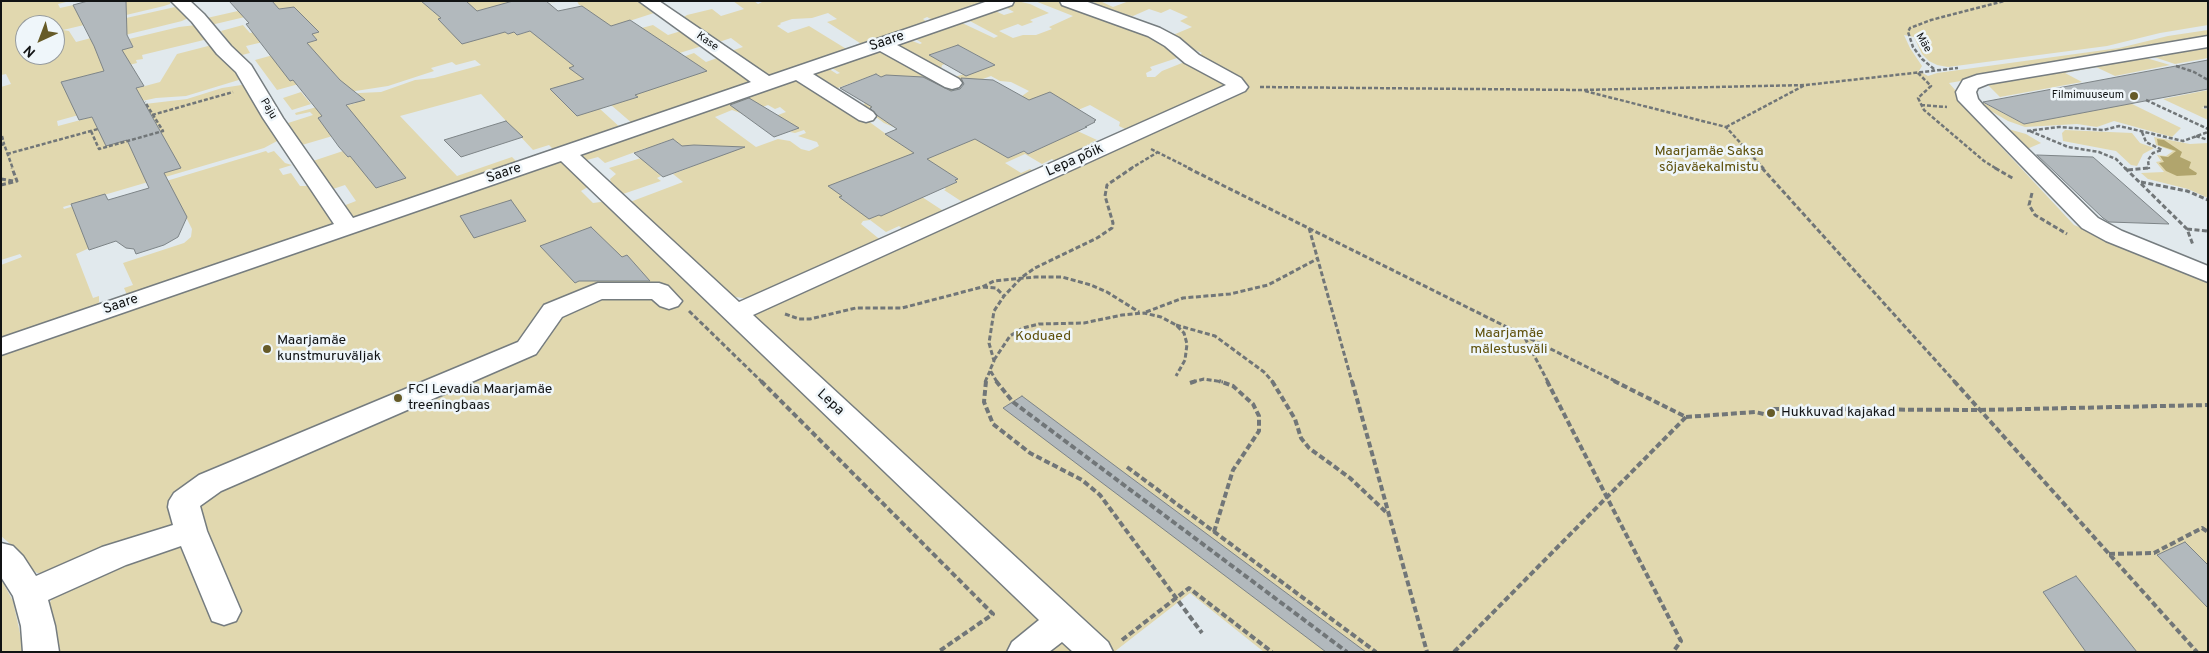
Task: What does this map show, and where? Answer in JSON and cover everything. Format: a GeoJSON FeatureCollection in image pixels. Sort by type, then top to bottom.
{"type":"FeatureCollection","features":[{"type":"Feature","properties":{"kind":"street","name":"Paju"},"geometry":{"type":"LineString","coordinates":[[178,1],[198,18],[224,50],[244,69],[273,118],[347,226]]}},
{"type":"Feature","properties":{"kind":"street","name":"Kase"},"geometry":{"type":"LineString","coordinates":[[647,1],[767,84]]}},
{"type":"Feature","properties":{"kind":"street","name":"Saare"},"geometry":{"type":"LineString","coordinates":[[1,347],[347,226],[1006,1]]}},
{"type":"Feature","properties":{"kind":"street"},"geometry":{"type":"LineString","coordinates":[[1068,1],[1154,32],[1172,42],[1192,59],[1234,82],[1238,87]]}},
{"type":"Feature","properties":{"kind":"street"},"geometry":{"type":"LineString","coordinates":[[2208,41],[1976,81],[1970,84],[1966,96],[2090,223],[2114,236],[2208,275]]}},
{"type":"Feature","properties":{"kind":"street"},"geometry":{"type":"LineString","coordinates":[[882,44],[952,83]]}},
{"type":"Feature","properties":{"kind":"street"},"geometry":{"type":"LineString","coordinates":[[798,73],[866,116]]}},
{"type":"Feature","properties":{"kind":"street","name":"Lepa põik"},"geometry":{"type":"LineString","coordinates":[[735,313],[1129,138],[1238,87]]}},
{"type":"Feature","properties":{"kind":"street","name":"Lepa"},"geometry":{"type":"LineString","coordinates":[[565,153],[1063,621],[1106,649]]}},
{"type":"Feature","properties":{"kind":"street"},"geometry":{"type":"LineString","coordinates":[[224,611],[191,531],[184,508],[185,501],[203,487],[527,348],[553,310],[598,291],[659,291],[669,301]]}},
{"type":"Feature","properties":{"kind":"street"},"geometry":{"type":"LineString","coordinates":[[29,594],[114,556],[191,531]]}},
{"type":"Feature","properties":{"kind":"street"},"geometry":{"type":"LineString","coordinates":[[1,555],[11,565],[29,594],[38,626],[41,652]]}},
{"type":"Feature","properties":{"kind":"street"},"geometry":{"type":"LineString","coordinates":[[1024,652],[1063,621]]}},
{"type":"Feature","properties":{"kind":"path","name":"Mäe"},"geometry":{"type":"LineString","coordinates":[[1806,85],[1848,82],[1934,70],[1913,47],[1908,32],[1910,28],[1931,20],[2004,1]]}},
{"type":"Feature","properties":{"kind":"path"},"geometry":{"type":"LineString","coordinates":[[1238,87],[1580,90],[1806,85]]}},
{"type":"Feature","properties":{"kind":"path"},"geometry":{"type":"LineString","coordinates":[[1726,127],[1806,85]]}},
{"type":"Feature","properties":{"kind":"path"},"geometry":{"type":"LineString","coordinates":[[1580,90],[1726,127],[2197,652]]}},
{"type":"Feature","properties":{"kind":"path"},"geometry":{"type":"LineString","coordinates":[[152,115],[227,94]]}},
{"type":"Feature","properties":{"kind":"path"},"geometry":{"type":"LineString","coordinates":[[2146,100],[2208,131]]}},
{"type":"Feature","properties":{"kind":"path"},"geometry":{"type":"LineString","coordinates":[[90,131],[99,149],[163,131],[145,102]]}},
{"type":"Feature","properties":{"kind":"path"},"geometry":{"type":"LineString","coordinates":[[1985,117],[2029,131],[2068,147],[2112,156],[2186,229],[2195,248]]}},
{"type":"Feature","properties":{"kind":"path"},"geometry":{"type":"LineString","coordinates":[[2029,131],[2058,127],[2104,130],[2118,126],[2183,141],[2208,131]]}},
{"type":"Feature","properties":{"kind":"path"},"geometry":{"type":"LineString","coordinates":[[7,154],[98,129]]}},
{"type":"Feature","properties":{"kind":"path"},"geometry":{"type":"LineString","coordinates":[[2128,170],[2150,169],[2148,160],[2153,153],[2162,150],[2146,142],[2142,132]]}},
{"type":"Feature","properties":{"kind":"path"},"geometry":{"type":"LineString","coordinates":[[2,136],[2,145],[17,181]]}},
{"type":"Feature","properties":{"kind":"path"},"geometry":{"type":"LineString","coordinates":[[2196,136],[2208,140]]}},
{"type":"Feature","properties":{"kind":"path"},"geometry":{"type":"LineString","coordinates":[[1129,138],[1686,417],[1756,412],[1768,415],[1774,409],[1980,410],[2208,405]]}},
{"type":"Feature","properties":{"kind":"path"},"geometry":{"type":"LineString","coordinates":[[994,361],[989,343],[990,328],[994,311],[1004,296],[1022,277],[1035,268],[1097,238],[1112,228],[1113,224],[1105,196],[1108,185],[1113,179],[1158,152]]}},
{"type":"Feature","properties":{"kind":"path"},"geometry":{"type":"LineString","coordinates":[[1,179],[17,181]]}},
{"type":"Feature","properties":{"kind":"path"},"geometry":{"type":"LineString","coordinates":[[1,185],[17,181]]}},
{"type":"Feature","properties":{"kind":"path"},"geometry":{"type":"LineString","coordinates":[[2140,182],[2187,191],[2208,200]]}},
{"type":"Feature","properties":{"kind":"path"},"geometry":{"type":"LineString","coordinates":[[1309,228],[1427,652]]}},
{"type":"Feature","properties":{"kind":"path"},"geometry":{"type":"LineString","coordinates":[[2186,229],[2208,231]]}},
{"type":"Feature","properties":{"kind":"path"},"geometry":{"type":"LineString","coordinates":[[1144,312],[1183,298],[1230,294],[1268,286],[1317,259]]}},
{"type":"Feature","properties":{"kind":"path"},"geometry":{"type":"LineString","coordinates":[[762,301],[794,318],[810,320],[856,308],[889,310],[910,307],[982,287],[994,281],[1022,277],[1062,277],[1107,292],[1139,312]]}},
{"type":"Feature","properties":{"kind":"path"},"geometry":{"type":"LineString","coordinates":[[982,287],[996,288],[1004,296]]}},
{"type":"Feature","properties":{"kind":"path"},"geometry":{"type":"LineString","coordinates":[[669,301],[679,302],[840,459],[993,614],[938,652]]}},
{"type":"Feature","properties":{"kind":"path"},"geometry":{"type":"LineString","coordinates":[[1202,633],[1110,507],[1091,487],[1071,474],[1030,453],[994,424],[984,402],[984,386],[994,361],[1010,336],[1023,328],[1039,324],[1084,323],[1144,312],[1161,317],[1176,325],[1215,336],[1264,372],[1286,402],[1295,419],[1301,438],[1309,448],[1350,478],[1389,515]]}},
{"type":"Feature","properties":{"kind":"path"},"geometry":{"type":"LineString","coordinates":[[1176,325],[1184,333],[1187,344],[1185,360],[1176,376]]}},
{"type":"Feature","properties":{"kind":"path"},"geometry":{"type":"LineString","coordinates":[[1525,337],[1681,641],[1673,652]]}},
{"type":"Feature","properties":{"kind":"path"},"geometry":{"type":"LineString","coordinates":[[990,370],[999,386],[1013,402],[1347,652]]}},
{"type":"Feature","properties":{"kind":"path"},"geometry":{"type":"LineString","coordinates":[[1190,383],[1204,380],[1219,381],[1232,386],[1253,404],[1259,416],[1259,431],[1233,470],[1214,532]]}},
{"type":"Feature","properties":{"kind":"path"},"geometry":{"type":"LineString","coordinates":[[1454,652],[1686,417]]}},
{"type":"Feature","properties":{"kind":"path"},"geometry":{"type":"LineString","coordinates":[[1127,467],[1376,652]]}},
{"type":"Feature","properties":{"kind":"path"},"geometry":{"type":"LineString","coordinates":[[2109,554],[2154,553],[2202,528],[2208,532]]}},
{"type":"Feature","properties":{"kind":"path"},"geometry":{"type":"LineString","coordinates":[[1106,649],[1189,588],[1272,652]]}},
{"type":"Feature","properties":{"kind":"green space"},"geometry":{"type":"Polygon","coordinates":[[[1,1],[70,1],[58,4],[60,8],[87,2],[170,1],[170,4],[164,6],[65,30],[65,15],[15,15],[15,65],[65,65],[65,30],[69,31],[76,42],[127,24],[95,25],[175,7],[190,17],[182,21],[129,34],[114,41],[117,51],[133,47],[129,39],[179,27],[196,25],[208,39],[142,55],[143,59],[136,60],[137,63],[61,82],[65,90],[119,93],[160,82],[177,54],[212,45],[242,79],[186,96],[156,98],[86,113],[57,121],[58,126],[92,117],[106,145],[160,130],[145,104],[187,99],[222,88],[248,84],[258,111],[279,140],[264,148],[63,207],[64,209],[81,204],[115,220],[163,182],[266,151],[268,153],[274,151],[285,163],[292,165],[279,169],[283,175],[291,173],[300,186],[310,186],[333,224],[127,295],[124,288],[133,285],[123,263],[184,243],[191,237],[192,229],[181,207],[76,254],[93,298],[99,296],[99,302],[96,307],[1,342],[1,265],[22,257],[20,254],[1,260],[1,87],[11,84],[6,74],[1,75],[1,1]]]}},
{"type":"Feature","properties":{"kind":"green space"},"geometry":{"type":"Polygon","coordinates":[[[272,1],[424,1],[433,12],[470,1],[513,1],[513,12],[559,1],[508,15],[505,32],[508,34],[514,32],[517,35],[592,13],[579,5],[577,1],[637,1],[654,13],[614,26],[638,29],[653,25],[668,35],[681,31],[702,46],[654,61],[677,59],[694,53],[706,62],[720,57],[751,80],[751,82],[633,124],[611,105],[600,109],[622,129],[556,152],[549,145],[533,150],[481,94],[400,116],[457,176],[512,157],[519,164],[354,218],[351,217],[343,206],[356,201],[345,185],[330,190],[313,161],[343,151],[348,157],[376,148],[336,135],[302,145],[285,124],[313,115],[310,112],[296,115],[295,113],[335,102],[334,109],[356,103],[351,96],[359,93],[381,92],[415,80],[434,78],[481,65],[475,60],[456,65],[452,62],[431,68],[434,71],[388,86],[349,92],[335,74],[277,90],[255,60],[295,49],[293,47],[317,40],[312,34],[280,38],[246,46],[250,53],[238,56],[221,31],[243,25],[250,33],[277,26],[284,9],[211,25],[207,18],[273,3],[272,1]]]}},
{"type":"Feature","properties":{"kind":"green space"},"geometry":{"type":"Polygon","coordinates":[[[733,1],[754,1],[758,4],[764,1],[997,1],[933,20],[927,17],[923,19],[927,22],[863,45],[827,22],[837,19],[828,13],[812,18],[792,19],[777,26],[788,33],[809,26],[848,50],[771,76],[731,51],[743,47],[731,38],[716,43],[681,19],[687,15],[712,9],[721,16],[744,9],[733,1]]]}},
{"type":"Feature","properties":{"kind":"green space"},"geometry":{"type":"Polygon","coordinates":[[[1017,1],[1030,4],[1049,13],[1030,20],[1033,22],[1022,26],[1018,24],[999,31],[1013,38],[1023,35],[1036,35],[1052,29],[1049,27],[1073,16],[1035,1],[1061,1],[1147,31],[1180,57],[1150,67],[1152,70],[1146,73],[1147,77],[1155,77],[1162,71],[1187,61],[1230,84],[1131,132],[1119,126],[1120,122],[1090,105],[1073,112],[1058,122],[1097,140],[1090,143],[1097,147],[1060,164],[1052,159],[1042,164],[1025,154],[1005,163],[1021,173],[1030,169],[1038,174],[967,205],[944,190],[946,189],[944,187],[957,182],[955,180],[957,178],[951,174],[948,175],[919,195],[948,214],[907,232],[899,226],[886,232],[870,220],[863,221],[861,224],[883,242],[748,299],[730,296],[630,202],[683,182],[673,174],[701,163],[705,146],[683,147],[673,139],[661,143],[651,152],[646,148],[605,163],[598,157],[587,160],[583,156],[583,153],[796,79],[864,118],[886,134],[898,129],[884,123],[864,108],[865,95],[881,77],[876,74],[835,89],[816,75],[817,72],[826,67],[837,74],[840,73],[829,66],[879,50],[976,104],[1022,96],[1029,91],[1011,82],[1000,81],[991,76],[977,81],[965,82],[958,82],[951,78],[995,65],[962,47],[957,49],[952,47],[929,55],[945,64],[942,65],[941,70],[893,46],[910,40],[920,44],[922,43],[914,38],[960,22],[994,38],[998,36],[968,20],[993,10],[1004,15],[1014,12],[1003,6],[1017,1]],[[768,105],[743,114],[732,110],[715,117],[756,147],[778,139],[790,141],[801,149],[809,151],[819,146],[817,142],[798,136],[806,133],[804,130],[795,133],[790,132],[798,128],[770,118],[786,112],[780,107],[775,109],[768,105]],[[1051,143],[993,149],[1008,158],[1024,151],[1028,154],[1051,143]]]}},
{"type":"Feature","properties":{"kind":"green space","name":"Maarjamäe mälestusväli"},"geometry":{"type":"Polygon","coordinates":[[[1091,1],[1100,1],[1113,7],[1129,1],[2208,1],[2208,25],[2160,33],[2107,46],[1948,67],[1929,61],[1922,54],[1914,37],[1904,35],[1922,66],[1919,71],[1928,76],[1937,73],[2119,48],[2168,36],[2208,30],[2208,38],[1949,83],[1968,105],[1963,106],[2074,225],[2208,280],[2208,652],[1264,652],[1190,593],[1114,652],[1096,652],[735,313],[1238,87],[1248,85],[1198,56],[1202,53],[1180,43],[1180,38],[1173,35],[1192,27],[1180,21],[1188,17],[1170,9],[1161,13],[1149,9],[1133,16],[1115,13],[1091,1]]]}},
{"type":"Feature","properties":{"kind":"green space"},"geometry":{"type":"Polygon","coordinates":[[[2208,43],[2208,58],[2175,64],[2142,53],[2208,43]]]}},
{"type":"Feature","properties":{"kind":"green space"},"geometry":{"type":"Polygon","coordinates":[[[2136,55],[2170,65],[2115,76],[2096,67],[2065,73],[2082,82],[2000,97],[1985,82],[2136,55]]]}},
{"type":"Feature","properties":{"kind":"green space"},"geometry":{"type":"Polygon","coordinates":[[[2208,90],[2208,106],[2201,108],[2208,109],[2208,120],[2163,99],[2208,90]]]}},
{"type":"Feature","properties":{"kind":"green space"},"geometry":{"type":"Polygon","coordinates":[[[301,92],[311,104],[292,110],[283,98],[301,92]]]}},
{"type":"Feature","properties":{"kind":"green space"},"geometry":{"type":"Polygon","coordinates":[[[1975,102],[1982,102],[2024,124],[2130,103],[2181,128],[2172,137],[2114,121],[2097,127],[2077,124],[2025,127],[2008,121],[1975,102]]]}},
{"type":"Feature","properties":{"kind":"green space"},"geometry":{"type":"Polygon","coordinates":[[[2001,127],[2026,134],[2041,143],[2027,149],[2001,127]]]}},
{"type":"Feature","properties":{"kind":"green space"},"geometry":{"type":"Polygon","coordinates":[[[2065,130],[2132,133],[2140,143],[2154,148],[2143,154],[2137,166],[2131,165],[2116,151],[2063,141],[2062,133],[2065,130]]]}},
{"type":"Feature","properties":{"kind":"green space"},"geometry":{"type":"Polygon","coordinates":[[[2154,137],[2190,144],[2208,143],[2208,198],[2188,189],[2148,179],[2141,173],[2164,172],[2156,162],[2161,161],[2157,155],[2166,156],[2173,151],[2156,145],[2154,137]]]}},
{"type":"Feature","properties":{"kind":"green space"},"geometry":{"type":"Polygon","coordinates":[[[641,158],[661,176],[657,178],[661,181],[623,194],[611,182],[610,179],[616,174],[609,168],[641,158]]]}},
{"type":"Feature","properties":{"kind":"green space","name":"FCI Levadia Maarjamäe treeningbaas"},"geometry":{"type":"Polygon","coordinates":[[[564,161],[591,185],[581,191],[593,203],[608,201],[1037,610],[1037,626],[1080,652],[58,652],[47,607],[55,594],[46,573],[37,573],[33,570],[23,555],[1,536],[1,351],[564,161]]]}},
{"type":"Feature","properties":{"kind":"green space"},"geometry":{"type":"Polygon","coordinates":[[[1,579],[13,601],[24,652],[1,652],[1,579]]]}},
{"type":"Feature","properties":{"kind":"shaded area"},"geometry":{"type":"Polygon","coordinates":[[[2157,139],[2164,140],[2182,152],[2180,157],[2191,162],[2189,168],[2197,173],[2196,175],[2177,176],[2166,171],[2159,163],[2164,162],[2160,156],[2168,157],[2176,151],[2158,145],[2157,139]]]}},
{"type":"Feature","properties":{"kind":"building"},"geometry":{"type":"Polygon","coordinates":[[[88,1],[126,1],[127,35],[133,47],[122,50],[144,86],[136,88],[181,168],[164,173],[187,217],[178,237],[164,245],[136,254],[134,249],[126,248],[116,241],[89,250],[71,204],[105,194],[108,200],[149,188],[127,140],[106,146],[92,117],[79,120],[61,82],[104,71],[94,46],[73,5],[88,1]]]}},
{"type":"Feature","properties":{"kind":"building"},"geometry":{"type":"Polygon","coordinates":[[[229,1],[272,1],[279,9],[294,7],[319,32],[312,34],[317,40],[307,43],[340,80],[365,100],[346,105],[406,178],[376,188],[350,156],[348,157],[339,147],[318,118],[322,116],[293,80],[290,81],[246,24],[249,23],[229,1]]]}},
{"type":"Feature","properties":{"kind":"building"},"geometry":{"type":"Polygon","coordinates":[[[421,1],[466,1],[477,11],[513,1],[546,1],[558,11],[582,6],[611,26],[630,20],[707,71],[635,95],[638,97],[577,116],[550,89],[584,79],[569,68],[574,66],[530,31],[517,35],[514,32],[508,34],[505,32],[462,44],[438,19],[441,18],[421,1]]]}},
{"type":"Feature","properties":{"kind":"building"},"geometry":{"type":"Polygon","coordinates":[[[958,45],[995,65],[966,76],[929,55],[958,45]]]}},
{"type":"Feature","properties":{"kind":"building"},"geometry":{"type":"Polygon","coordinates":[[[2208,60],[2208,89],[2024,124],[1983,102],[2208,60]]]}},
{"type":"Feature","properties":{"kind":"building"},"geometry":{"type":"Polygon","coordinates":[[[876,74],[881,77],[886,75],[923,77],[951,91],[960,89],[964,84],[961,78],[993,80],[1029,100],[1050,92],[1096,120],[1085,127],[1087,127],[1028,154],[1024,151],[1008,158],[975,139],[927,159],[958,179],[955,180],[957,182],[881,216],[869,219],[839,197],[842,196],[828,186],[914,153],[885,134],[897,129],[878,116],[870,108],[872,107],[840,88],[876,74]]]}},
{"type":"Feature","properties":{"kind":"building"},"geometry":{"type":"Polygon","coordinates":[[[749,98],[799,128],[774,137],[730,105],[749,98]]]}},
{"type":"Feature","properties":{"kind":"building"},"geometry":{"type":"Polygon","coordinates":[[[506,121],[523,137],[461,157],[444,140],[506,121]]]}},
{"type":"Feature","properties":{"kind":"building"},"geometry":{"type":"Polygon","coordinates":[[[673,139],[682,146],[745,147],[663,177],[634,153],[673,139]]]}},
{"type":"Feature","properties":{"kind":"building"},"geometry":{"type":"Polygon","coordinates":[[[2037,155],[2093,157],[2169,224],[2109,222],[2037,155]]]}},
{"type":"Feature","properties":{"kind":"building"},"geometry":{"type":"Polygon","coordinates":[[[511,200],[526,221],[474,238],[460,216],[511,200]]]}},
{"type":"Feature","properties":{"kind":"building"},"geometry":{"type":"Polygon","coordinates":[[[591,227],[622,257],[627,255],[650,281],[579,281],[575,283],[540,246],[591,227]]]}},
{"type":"Feature","properties":{"kind":"building"},"geometry":{"type":"Polygon","coordinates":[[[1022,396],[1366,652],[1326,652],[1003,408],[1022,396]]]}},
{"type":"Feature","properties":{"kind":"building"},"geometry":{"type":"Polygon","coordinates":[[[2185,542],[2208,565],[2208,608],[2157,555],[2185,542]]]}},
{"type":"Feature","properties":{"kind":"building"},"geometry":{"type":"Polygon","coordinates":[[[2076,576],[2137,652],[2086,652],[2043,592],[2076,576]]]}},
{"type":"Feature","properties":{"kind":"place","name":"Filmimuuseum"},"geometry":{"type":"Point","coordinates":[2134,96]}},
{"type":"Feature","properties":{"kind":"place","name":"Maarjamäe kunstmuruväljak"},"geometry":{"type":"Point","coordinates":[267,349]}},
{"type":"Feature","properties":{"kind":"place","name":"FCI Levadia Maarjamäe treeningbaas"},"geometry":{"type":"Point","coordinates":[398,398]}},
{"type":"Feature","properties":{"kind":"place","name":"Hukkuvad kajakad"},"geometry":{"type":"Point","coordinates":[1771,413]}},
{"type":"Feature","properties":{"kind":"park label","name":"Maarjamäe Saksa sõjaväekalmistu"},"geometry":{"type":"Point","coordinates":[1709,160]}},
{"type":"Feature","properties":{"kind":"park label","name":"Koduaed"},"geometry":{"type":"Point","coordinates":[1043,337]}}]}
